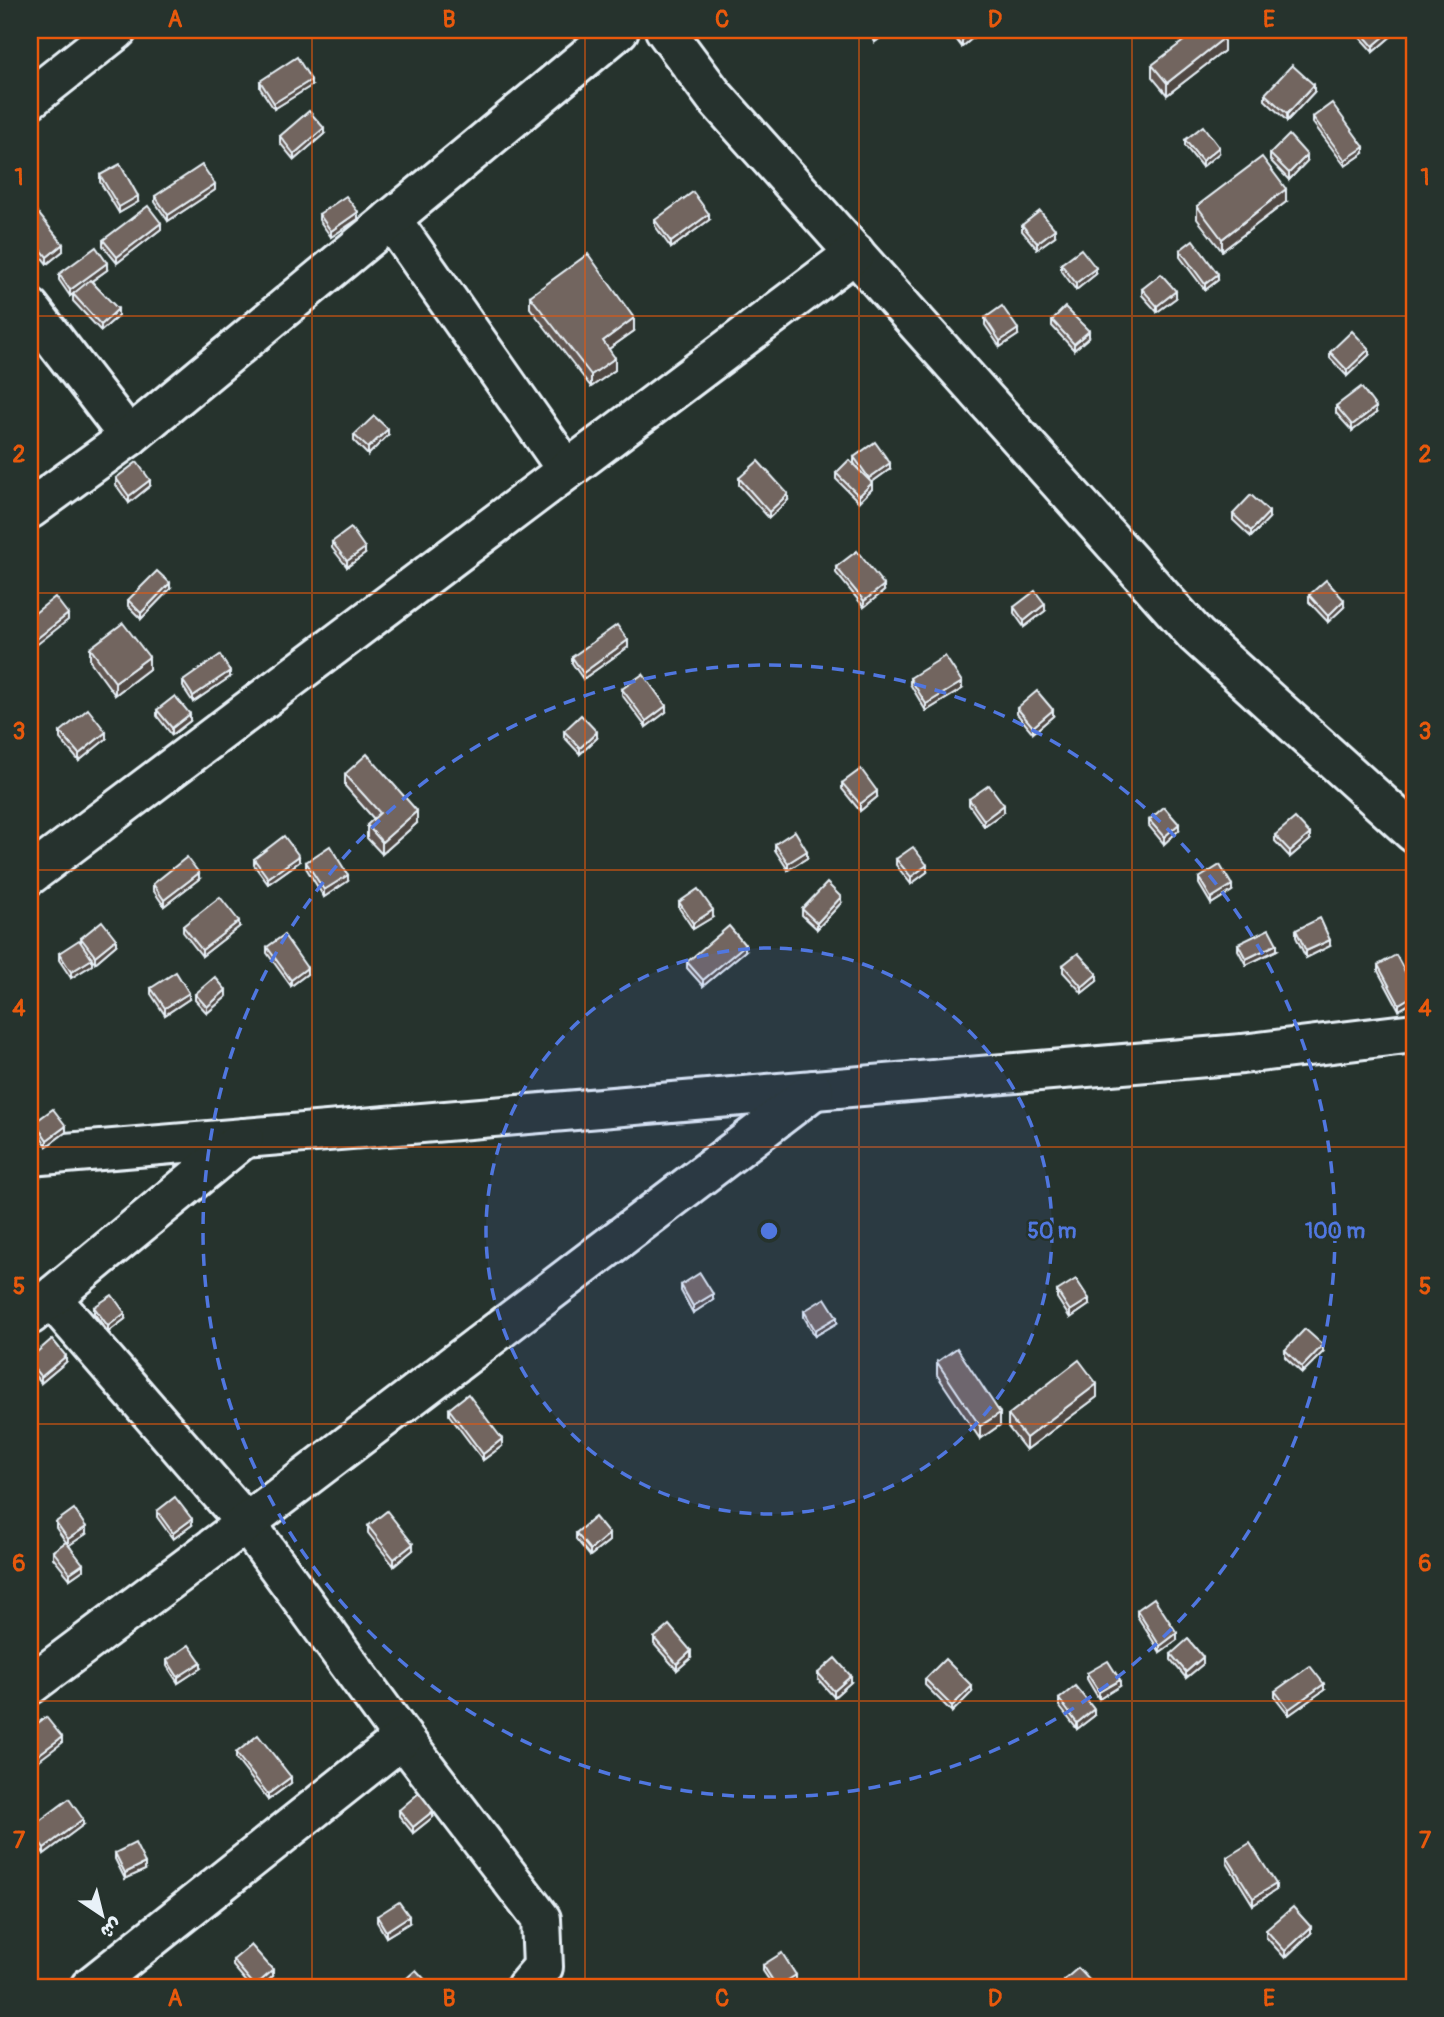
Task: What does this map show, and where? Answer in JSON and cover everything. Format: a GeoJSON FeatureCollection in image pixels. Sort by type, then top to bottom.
{"type":"FeatureCollection","features":[{"type":"Feature","properties":{"kind":"street"},"geometry":{"type":"LineString","coordinates":[[30,99],[117,30]]}},
{"type":"Feature","properties":{"kind":"street"},"geometry":{"type":"LineString","coordinates":[[30,509],[129,437],[619,30]]}},
{"type":"Feature","properties":{"kind":"street"},"geometry":{"type":"LineString","coordinates":[[664,30],[714,96],[1196,635],[1414,833]]}},
{"type":"Feature","properties":{"kind":"street"},"geometry":{"type":"LineString","coordinates":[[391,219],[567,470]]}},
{"type":"Feature","properties":{"kind":"street"},"geometry":{"type":"LineString","coordinates":[[30,875],[855,253]]}},
{"type":"Feature","properties":{"kind":"street"},"geometry":{"type":"LineString","coordinates":[[30,308],[129,437]]}},
{"type":"Feature","properties":{"kind":"street"},"geometry":{"type":"LineString","coordinates":[[30,1156],[1242,1054],[1414,1033]]}},
{"type":"Feature","properties":{"kind":"street"},"geometry":{"type":"LineString","coordinates":[[30,1685],[814,1090]]}},
{"type":"Feature","properties":{"kind":"street"},"geometry":{"type":"LineString","coordinates":[[244,1138],[40,1306],[246,1523],[402,1738],[541,1919],[543,1967],[526,1987]]}},
{"type":"Feature","properties":{"kind":"street"},"geometry":{"type":"LineString","coordinates":[[90,1987],[402,1738]]}},
{"type":"Feature","properties":{"kind":"building"},"geometry":{"type":"Polygon","coordinates":[[[954,30],[975,30],[962,40],[954,30]]]}},
{"type":"Feature","properties":{"kind":"building"},"geometry":{"type":"Polygon","coordinates":[[[1198,30],[1218,30],[1224,38],[1167,83],[1152,65],[1198,30]]]}},
{"type":"Feature","properties":{"kind":"building"},"geometry":{"type":"Polygon","coordinates":[[[1359,30],[1392,30],[1373,46],[1359,30]]]}},
{"type":"Feature","properties":{"kind":"building"},"geometry":{"type":"Polygon","coordinates":[[[297,57],[311,80],[274,103],[260,81],[297,57]]]}},
{"type":"Feature","properties":{"kind":"building"},"geometry":{"type":"Polygon","coordinates":[[[1292,65],[1314,85],[1287,114],[1265,94],[1292,65]]]}},
{"type":"Feature","properties":{"kind":"building"},"geometry":{"type":"Polygon","coordinates":[[[1332,103],[1364,147],[1345,160],[1313,117],[1332,103]]]}},
{"type":"Feature","properties":{"kind":"building"},"geometry":{"type":"Polygon","coordinates":[[[309,111],[324,128],[294,154],[280,136],[309,111]]]}},
{"type":"Feature","properties":{"kind":"building"},"geometry":{"type":"Polygon","coordinates":[[[1203,126],[1219,147],[1202,161],[1185,140],[1203,126]]]}},
{"type":"Feature","properties":{"kind":"building"},"geometry":{"type":"Polygon","coordinates":[[[1289,135],[1307,155],[1289,173],[1270,154],[1289,135]]]}},
{"type":"Feature","properties":{"kind":"building"},"geometry":{"type":"Polygon","coordinates":[[[1262,157],[1286,189],[1222,239],[1197,206],[1262,157]]]}},
{"type":"Feature","properties":{"kind":"building"},"geometry":{"type":"Polygon","coordinates":[[[120,164],[138,196],[119,207],[100,175],[120,164]]]}},
{"type":"Feature","properties":{"kind":"building"},"geometry":{"type":"Polygon","coordinates":[[[202,165],[215,184],[168,215],[155,196],[202,165]]]}},
{"type":"Feature","properties":{"kind":"building"},"geometry":{"type":"Polygon","coordinates":[[[693,192],[709,214],[671,242],[655,220],[693,192]]]}},
{"type":"Feature","properties":{"kind":"building"},"geometry":{"type":"Polygon","coordinates":[[[346,196],[358,212],[331,231],[319,214],[346,196]]]}},
{"type":"Feature","properties":{"kind":"building"},"geometry":{"type":"Polygon","coordinates":[[[30,203],[63,244],[47,257],[30,236],[30,203]]]}},
{"type":"Feature","properties":{"kind":"building"},"geometry":{"type":"Polygon","coordinates":[[[148,206],[161,223],[117,257],[103,240],[148,206]]]}},
{"type":"Feature","properties":{"kind":"building"},"geometry":{"type":"Polygon","coordinates":[[[1040,211],[1055,229],[1037,243],[1022,225],[1040,211]]]}},
{"type":"Feature","properties":{"kind":"building"},"geometry":{"type":"Polygon","coordinates":[[[1193,240],[1218,274],[1205,284],[1180,250],[1193,240]]]}},
{"type":"Feature","properties":{"kind":"building"},"geometry":{"type":"Polygon","coordinates":[[[96,247],[107,263],[70,290],[59,274],[96,247]]]}},
{"type":"Feature","properties":{"kind":"building"},"geometry":{"type":"Polygon","coordinates":[[[1081,249],[1096,268],[1076,283],[1061,264],[1081,249]]]}},
{"type":"Feature","properties":{"kind":"building"},"geometry":{"type":"Polygon","coordinates":[[[588,254],[634,318],[603,341],[615,358],[591,375],[530,296],[588,254]]]}},
{"type":"Feature","properties":{"kind":"building"},"geometry":{"type":"Polygon","coordinates":[[[1161,274],[1176,291],[1157,306],[1142,289],[1161,274]]]}},
{"type":"Feature","properties":{"kind":"building"},"geometry":{"type":"Polygon","coordinates":[[[90,280],[118,309],[101,325],[73,294],[90,280]]]}},
{"type":"Feature","properties":{"kind":"building"},"geometry":{"type":"Polygon","coordinates":[[[1002,306],[1018,329],[1000,341],[985,318],[1002,306]]]}},
{"type":"Feature","properties":{"kind":"building"},"geometry":{"type":"Polygon","coordinates":[[[1065,307],[1089,331],[1074,344],[1052,320],[1065,307]]]}},
{"type":"Feature","properties":{"kind":"building"},"geometry":{"type":"Polygon","coordinates":[[[1352,331],[1369,349],[1347,370],[1330,352],[1352,331]]]}},
{"type":"Feature","properties":{"kind":"building"},"geometry":{"type":"Polygon","coordinates":[[[1361,387],[1376,407],[1352,425],[1336,406],[1361,387]]]}},
{"type":"Feature","properties":{"kind":"building"},"geometry":{"type":"Polygon","coordinates":[[[374,416],[388,429],[368,448],[354,435],[374,416]]]}},
{"type":"Feature","properties":{"kind":"building"},"geometry":{"type":"Polygon","coordinates":[[[875,442],[890,463],[869,478],[854,457],[875,442]]]}},
{"type":"Feature","properties":{"kind":"building"},"geometry":{"type":"Polygon","coordinates":[[[849,460],[872,483],[859,496],[836,473],[849,460]]]}},
{"type":"Feature","properties":{"kind":"building"},"geometry":{"type":"Polygon","coordinates":[[[758,461],[788,494],[769,512],[739,478],[758,461]]]}},
{"type":"Feature","properties":{"kind":"building"},"geometry":{"type":"Polygon","coordinates":[[[137,462],[150,480],[129,496],[116,478],[137,462]]]}},
{"type":"Feature","properties":{"kind":"building"},"geometry":{"type":"Polygon","coordinates":[[[1251,495],[1269,512],[1251,531],[1233,514],[1251,495]]]}},
{"type":"Feature","properties":{"kind":"building"},"geometry":{"type":"Polygon","coordinates":[[[351,528],[365,548],[347,561],[332,542],[351,528]]]}},
{"type":"Feature","properties":{"kind":"building"},"geometry":{"type":"Polygon","coordinates":[[[857,551],[884,585],[864,601],[836,567],[857,551]]]}},
{"type":"Feature","properties":{"kind":"building"},"geometry":{"type":"Polygon","coordinates":[[[157,571],[170,583],[141,613],[128,600],[157,571]]]}},
{"type":"Feature","properties":{"kind":"building"},"geometry":{"type":"Polygon","coordinates":[[[1326,580],[1344,600],[1328,616],[1309,595],[1326,580]]]}},
{"type":"Feature","properties":{"kind":"building"},"geometry":{"type":"Polygon","coordinates":[[[1035,591],[1045,604],[1024,621],[1014,607],[1035,591]]]}},
{"type":"Feature","properties":{"kind":"building"},"geometry":{"type":"Polygon","coordinates":[[[55,597],[68,614],[30,644],[30,617],[55,597]]]}},
{"type":"Feature","properties":{"kind":"building"},"geometry":{"type":"Polygon","coordinates":[[[123,623],[149,657],[115,682],[90,648],[123,623]]]}},
{"type":"Feature","properties":{"kind":"building"},"geometry":{"type":"Polygon","coordinates":[[[617,625],[628,640],[583,673],[572,657],[617,625]]]}},
{"type":"Feature","properties":{"kind":"building"},"geometry":{"type":"Polygon","coordinates":[[[220,655],[230,671],[193,696],[183,681],[220,655]]]}},
{"type":"Feature","properties":{"kind":"building"},"geometry":{"type":"Polygon","coordinates":[[[945,656],[962,682],[926,704],[910,678],[945,656]]]}},
{"type":"Feature","properties":{"kind":"building"},"geometry":{"type":"Polygon","coordinates":[[[643,674],[666,706],[646,721],[622,689],[643,674]]]}},
{"type":"Feature","properties":{"kind":"building"},"geometry":{"type":"Polygon","coordinates":[[[1037,691],[1053,710],[1033,727],[1017,708],[1037,691]]]}},
{"type":"Feature","properties":{"kind":"building"},"geometry":{"type":"Polygon","coordinates":[[[175,696],[190,714],[172,728],[157,710],[175,696]]]}},
{"type":"Feature","properties":{"kind":"building"},"geometry":{"type":"Polygon","coordinates":[[[88,709],[106,732],[79,754],[60,732],[88,709]]]}},
{"type":"Feature","properties":{"kind":"building"},"geometry":{"type":"Polygon","coordinates":[[[581,715],[597,732],[580,748],[564,731],[581,715]]]}},
{"type":"Feature","properties":{"kind":"building"},"geometry":{"type":"Polygon","coordinates":[[[367,754],[417,811],[382,842],[367,825],[380,813],[345,774],[367,754]]]}},
{"type":"Feature","properties":{"kind":"building"},"geometry":{"type":"Polygon","coordinates":[[[861,769],[877,791],[860,804],[842,783],[861,769]]]}},
{"type":"Feature","properties":{"kind":"building"},"geometry":{"type":"Polygon","coordinates":[[[989,785],[1004,805],[984,820],[969,799],[989,785]]]}},
{"type":"Feature","properties":{"kind":"building"},"geometry":{"type":"Polygon","coordinates":[[[1164,807],[1179,824],[1164,837],[1149,820],[1164,807]]]}},
{"type":"Feature","properties":{"kind":"building"},"geometry":{"type":"Polygon","coordinates":[[[1295,818],[1310,834],[1290,851],[1275,835],[1295,818]]]}},
{"type":"Feature","properties":{"kind":"building"},"geometry":{"type":"Polygon","coordinates":[[[795,831],[807,851],[788,863],[775,844],[795,831]]]}},
{"type":"Feature","properties":{"kind":"building"},"geometry":{"type":"Polygon","coordinates":[[[284,836],[299,856],[268,878],[254,859],[284,836]]]}},
{"type":"Feature","properties":{"kind":"building"},"geometry":{"type":"Polygon","coordinates":[[[330,846],[348,875],[324,890],[306,862],[330,846]]]}},
{"type":"Feature","properties":{"kind":"building"},"geometry":{"type":"Polygon","coordinates":[[[913,847],[927,865],[911,877],[896,859],[913,847]]]}},
{"type":"Feature","properties":{"kind":"building"},"geometry":{"type":"Polygon","coordinates":[[[187,857],[199,873],[164,900],[153,884],[187,857]]]}},
{"type":"Feature","properties":{"kind":"building"},"geometry":{"type":"Polygon","coordinates":[[[1220,865],[1232,885],[1211,898],[1199,878],[1220,865]]]}},
{"type":"Feature","properties":{"kind":"building"},"geometry":{"type":"Polygon","coordinates":[[[827,883],[841,897],[817,923],[802,909],[827,883]]]}},
{"type":"Feature","properties":{"kind":"building"},"geometry":{"type":"Polygon","coordinates":[[[698,889],[713,910],[693,923],[679,902],[698,889]]]}},
{"type":"Feature","properties":{"kind":"building"},"geometry":{"type":"Polygon","coordinates":[[[220,897],[239,921],[202,950],[183,926],[220,897]]]}},
{"type":"Feature","properties":{"kind":"building"},"geometry":{"type":"Polygon","coordinates":[[[1320,918],[1330,940],[1306,951],[1296,930],[1320,918]]]}},
{"type":"Feature","properties":{"kind":"building"},"geometry":{"type":"Polygon","coordinates":[[[102,921],[116,939],[95,956],[81,938],[102,921]]]}},
{"type":"Feature","properties":{"kind":"building"},"geometry":{"type":"Polygon","coordinates":[[[729,926],[745,945],[703,980],[687,962],[729,926]]]}},
{"type":"Feature","properties":{"kind":"building"},"geometry":{"type":"Polygon","coordinates":[[[1269,929],[1277,944],[1246,959],[1238,944],[1269,929]]]}},
{"type":"Feature","properties":{"kind":"building"},"geometry":{"type":"Polygon","coordinates":[[[284,935],[307,968],[291,980],[267,947],[284,935]]]}},
{"type":"Feature","properties":{"kind":"building"},"geometry":{"type":"Polygon","coordinates":[[[79,940],[92,959],[71,972],[59,953],[79,940]]]}},
{"type":"Feature","properties":{"kind":"building"},"geometry":{"type":"Polygon","coordinates":[[[1078,953],[1097,974],[1082,987],[1063,965],[1078,953]]]}},
{"type":"Feature","properties":{"kind":"building"},"geometry":{"type":"Polygon","coordinates":[[[1396,955],[1414,988],[1414,995],[1399,1004],[1378,965],[1396,955]]]}},
{"type":"Feature","properties":{"kind":"building"},"geometry":{"type":"Polygon","coordinates":[[[176,972],[189,993],[165,1008],[151,988],[176,972]]]}},
{"type":"Feature","properties":{"kind":"building"},"geometry":{"type":"Polygon","coordinates":[[[215,977],[226,990],[207,1007],[195,994],[215,977]]]}},
{"type":"Feature","properties":{"kind":"building"},"geometry":{"type":"Polygon","coordinates":[[[53,1109],[66,1126],[47,1140],[35,1122],[53,1109]]]}},
{"type":"Feature","properties":{"kind":"building"},"geometry":{"type":"Polygon","coordinates":[[[700,1273],[713,1294],[693,1306],[681,1285],[700,1273]]]}},
{"type":"Feature","properties":{"kind":"building"},"geometry":{"type":"Polygon","coordinates":[[[1076,1279],[1089,1299],[1070,1311],[1057,1291],[1076,1279]]]}},
{"type":"Feature","properties":{"kind":"building"},"geometry":{"type":"Polygon","coordinates":[[[112,1295],[125,1313],[108,1326],[94,1307],[112,1295]]]}},
{"type":"Feature","properties":{"kind":"building"},"geometry":{"type":"Polygon","coordinates":[[[825,1298],[837,1317],[815,1330],[804,1311],[825,1298]]]}},
{"type":"Feature","properties":{"kind":"building"},"geometry":{"type":"Polygon","coordinates":[[[1305,1329],[1323,1345],[1302,1367],[1285,1350],[1305,1329]]]}},
{"type":"Feature","properties":{"kind":"building"},"geometry":{"type":"Polygon","coordinates":[[[52,1339],[66,1356],[41,1377],[30,1364],[30,1358],[52,1339]]]}},
{"type":"Feature","properties":{"kind":"building"},"geometry":{"type":"Polygon","coordinates":[[[957,1348],[1000,1413],[980,1426],[937,1362],[957,1348]]]}},
{"type":"Feature","properties":{"kind":"building"},"geometry":{"type":"Polygon","coordinates":[[[1079,1360],[1097,1384],[1026,1438],[1008,1415],[1079,1360]]]}},
{"type":"Feature","properties":{"kind":"building"},"geometry":{"type":"Polygon","coordinates":[[[468,1394],[502,1439],[483,1454],[449,1409],[468,1394]]]}},
{"type":"Feature","properties":{"kind":"building"},"geometry":{"type":"Polygon","coordinates":[[[175,1497],[192,1519],[173,1533],[157,1511],[175,1497]]]}},
{"type":"Feature","properties":{"kind":"building"},"geometry":{"type":"Polygon","coordinates":[[[74,1509],[86,1527],[68,1539],[56,1522],[74,1509]]]}},
{"type":"Feature","properties":{"kind":"building"},"geometry":{"type":"Polygon","coordinates":[[[387,1511],[413,1544],[394,1559],[368,1526],[387,1511]]]}},
{"type":"Feature","properties":{"kind":"building"},"geometry":{"type":"Polygon","coordinates":[[[595,1517],[609,1534],[590,1550],[576,1533],[595,1517]]]}},
{"type":"Feature","properties":{"kind":"building"},"geometry":{"type":"Polygon","coordinates":[[[66,1542],[83,1564],[70,1573],[53,1551],[66,1542]]]}},
{"type":"Feature","properties":{"kind":"building"},"geometry":{"type":"Polygon","coordinates":[[[1154,1598],[1177,1633],[1160,1646],[1137,1610],[1154,1598]]]}},
{"type":"Feature","properties":{"kind":"building"},"geometry":{"type":"Polygon","coordinates":[[[669,1625],[691,1651],[677,1664],[654,1638],[669,1625]]]}},
{"type":"Feature","properties":{"kind":"building"},"geometry":{"type":"Polygon","coordinates":[[[1188,1639],[1203,1657],[1186,1672],[1171,1654],[1188,1639]]]}},
{"type":"Feature","properties":{"kind":"building"},"geometry":{"type":"Polygon","coordinates":[[[189,1645],[201,1662],[178,1677],[167,1660],[189,1645]]]}},
{"type":"Feature","properties":{"kind":"building"},"geometry":{"type":"Polygon","coordinates":[[[835,1658],[851,1676],[834,1691],[818,1673],[835,1658]]]}},
{"type":"Feature","properties":{"kind":"building"},"geometry":{"type":"Polygon","coordinates":[[[945,1659],[972,1686],[952,1706],[925,1679],[945,1659]]]}},
{"type":"Feature","properties":{"kind":"building"},"geometry":{"type":"Polygon","coordinates":[[[1108,1661],[1120,1680],[1099,1692],[1087,1673],[1108,1661]]]}},
{"type":"Feature","properties":{"kind":"building"},"geometry":{"type":"Polygon","coordinates":[[[1310,1666],[1324,1684],[1289,1709],[1275,1691],[1310,1666]]]}},
{"type":"Feature","properties":{"kind":"building"},"geometry":{"type":"Polygon","coordinates":[[[1075,1686],[1094,1709],[1077,1723],[1059,1699],[1075,1686]]]}},
{"type":"Feature","properties":{"kind":"building"},"geometry":{"type":"Polygon","coordinates":[[[46,1717],[62,1737],[30,1761],[30,1729],[46,1717]]]}},
{"type":"Feature","properties":{"kind":"building"},"geometry":{"type":"Polygon","coordinates":[[[258,1735],[291,1777],[268,1794],[236,1753],[258,1735]]]}},
{"type":"Feature","properties":{"kind":"building"},"geometry":{"type":"Polygon","coordinates":[[[419,1793],[433,1811],[413,1827],[399,1810],[419,1793]]]}},
{"type":"Feature","properties":{"kind":"building"},"geometry":{"type":"Polygon","coordinates":[[[69,1799],[83,1819],[44,1848],[30,1828],[69,1799]]]}},
{"type":"Feature","properties":{"kind":"building"},"geometry":{"type":"Polygon","coordinates":[[[135,1843],[145,1863],[125,1873],[115,1853],[135,1843]]]}},
{"type":"Feature","properties":{"kind":"building"},"geometry":{"type":"Polygon","coordinates":[[[1250,1843],[1276,1884],[1253,1898],[1227,1857],[1250,1843]]]}},
{"type":"Feature","properties":{"kind":"building"},"geometry":{"type":"Polygon","coordinates":[[[399,1902],[409,1916],[386,1931],[377,1916],[399,1902]]]}},
{"type":"Feature","properties":{"kind":"building"},"geometry":{"type":"Polygon","coordinates":[[[1293,1907],[1311,1927],[1285,1951],[1266,1930],[1293,1907]]]}},
{"type":"Feature","properties":{"kind":"building"},"geometry":{"type":"Polygon","coordinates":[[[251,1945],[273,1970],[255,1986],[233,1960],[251,1945]]]}},
{"type":"Feature","properties":{"kind":"building"},"geometry":{"type":"Polygon","coordinates":[[[782,1953],[796,1975],[777,1987],[763,1965],[782,1953]]]}},
{"type":"Feature","properties":{"kind":"building"},"geometry":{"type":"Polygon","coordinates":[[[1078,1968],[1094,1987],[1071,1987],[1064,1980],[1078,1968]]]}},
{"type":"Feature","properties":{"kind":"building"},"geometry":{"type":"Polygon","coordinates":[[[416,1970],[432,1987],[399,1985],[416,1970]]]}}]}
